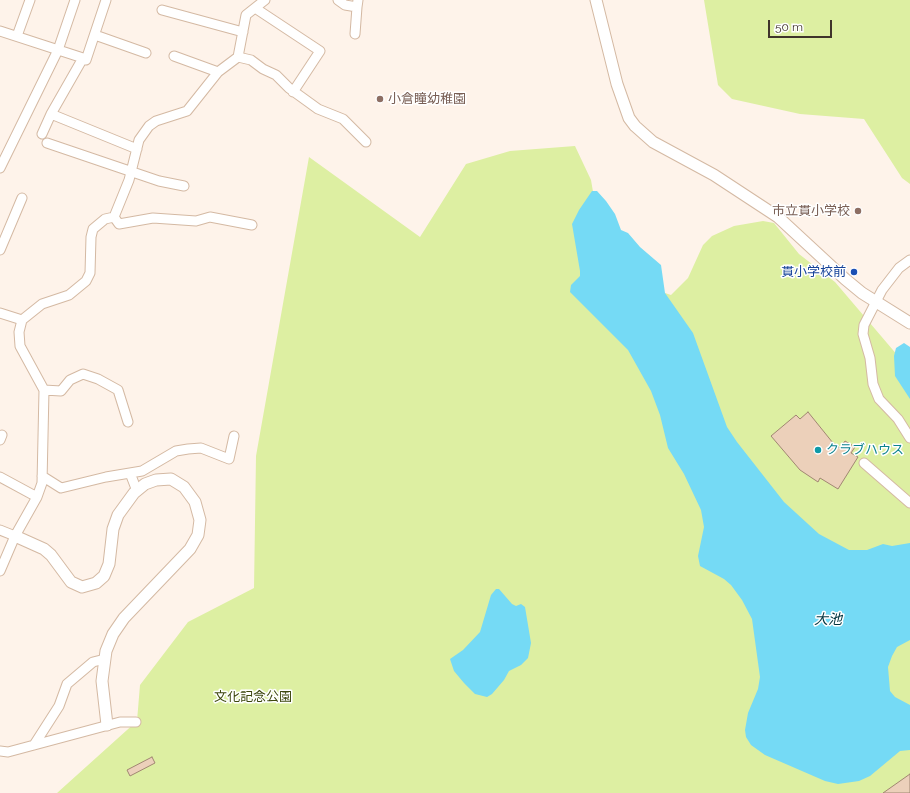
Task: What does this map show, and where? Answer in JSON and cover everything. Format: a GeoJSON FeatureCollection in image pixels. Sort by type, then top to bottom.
{"type":"FeatureCollection","features":[{"type":"Feature","properties":{"kind":"street"},"geometry":{"type":"LineString","coordinates":[[17,36],[30,0]]}},
{"type":"Feature","properties":{"kind":"street"},"geometry":{"type":"LineString","coordinates":[[0,168],[58,50],[75,0]]}},
{"type":"Feature","properties":{"kind":"street"},"geometry":{"type":"LineString","coordinates":[[0,31],[86,60],[106,0]]}},
{"type":"Feature","properties":{"kind":"street"},"geometry":{"type":"LineString","coordinates":[[114,217],[131,172],[139,140],[149,126],[156,121],[187,111],[218,72],[238,57],[246,15],[264,0]]}},
{"type":"Feature","properties":{"kind":"street"},"geometry":{"type":"LineString","coordinates":[[338,0],[345,5],[358,4],[355,34]]}},
{"type":"Feature","properties":{"kind":"street"},"geometry":{"type":"LineString","coordinates":[[596,0],[617,84],[629,118],[635,126],[653,142],[714,175],[778,217],[846,279],[910,323]]}},
{"type":"Feature","properties":{"kind":"street"},"geometry":{"type":"LineString","coordinates":[[255,8],[320,51],[294,92]]}},
{"type":"Feature","properties":{"kind":"street"},"geometry":{"type":"LineString","coordinates":[[162,10],[243,32]]}},
{"type":"Feature","properties":{"kind":"street"},"geometry":{"type":"LineString","coordinates":[[95,35],[146,53]]}},
{"type":"Feature","properties":{"kind":"street"},"geometry":{"type":"LineString","coordinates":[[174,56],[218,72]]}},
{"type":"Feature","properties":{"kind":"street"},"geometry":{"type":"LineString","coordinates":[[238,57],[251,60],[263,69],[276,75],[294,92],[318,109],[343,119],[366,142]]}},
{"type":"Feature","properties":{"kind":"street"},"geometry":{"type":"LineString","coordinates":[[42,134],[51,114],[83,58]]}},
{"type":"Feature","properties":{"kind":"street"},"geometry":{"type":"LineString","coordinates":[[51,114],[137,148]]}},
{"type":"Feature","properties":{"kind":"street"},"geometry":{"type":"LineString","coordinates":[[47,143],[159,181],[184,186]]}},
{"type":"Feature","properties":{"kind":"street"},"geometry":{"type":"LineString","coordinates":[[0,250],[22,198]]}},
{"type":"Feature","properties":{"kind":"street"},"geometry":{"type":"LineString","coordinates":[[114,217],[119,224],[153,218],[196,222],[210,217],[252,225]]}},
{"type":"Feature","properties":{"kind":"street"},"geometry":{"type":"LineString","coordinates":[[0,571],[15,536],[37,497],[42,483],[44,390],[20,346],[19,332],[22,320],[42,304],[69,295],[86,281],[90,273],[91,237],[93,229],[105,219],[114,217]]}},
{"type":"Feature","properties":{"kind":"street"},"geometry":{"type":"LineString","coordinates":[[910,260],[899,268],[876,300],[872,312],[864,325],[863,334],[870,358],[873,384],[879,399],[898,419],[910,438]]}},
{"type":"Feature","properties":{"kind":"street"},"geometry":{"type":"LineString","coordinates":[[0,313],[22,320]]}},
{"type":"Feature","properties":{"kind":"street"},"geometry":{"type":"LineString","coordinates":[[44,390],[61,391],[70,380],[83,374],[98,379],[118,390],[128,422]]}},
{"type":"Feature","properties":{"kind":"street"},"geometry":{"type":"LineString","coordinates":[[42,476],[61,488],[106,477],[142,471],[176,451],[188,448],[201,448],[229,458],[234,436]]}},
{"type":"Feature","properties":{"kind":"street"},"geometry":{"type":"LineString","coordinates":[[864,464],[910,503]]}},
{"type":"Feature","properties":{"kind":"street"},"geometry":{"type":"LineString","coordinates":[[130,473],[137,491]]}},
{"type":"Feature","properties":{"kind":"street"},"geometry":{"type":"LineString","coordinates":[[0,477],[37,497]]}},
{"type":"Feature","properties":{"kind":"street"},"geometry":{"type":"LineString","coordinates":[[0,530],[44,549],[51,555],[71,582],[82,587],[96,583],[104,576],[109,564],[113,529],[118,514],[137,491],[145,484],[156,480],[171,479],[184,487],[195,502],[200,520],[198,535],[190,549],[124,618],[113,634],[106,651],[102,681],[106,725]]}},
{"type":"Feature","properties":{"kind":"street"},"geometry":{"type":"LineString","coordinates":[[34,744],[59,706],[67,684],[93,662],[105,659]]}},
{"type":"Feature","properties":{"kind":"street"},"geometry":{"type":"LineString","coordinates":[[0,752],[8,752],[106,725],[120,722],[136,722]]}},
{"type":"Feature","properties":{"kind":"green space"},"geometry":{"type":"Polygon","coordinates":[[[704,0],[910,0],[910,184],[902,178],[864,119],[800,114],[732,99],[718,85],[704,0]]]}},
{"type":"Feature","properties":{"kind":"green space","name":"文化記念公園"},"geometry":{"type":"Polygon","coordinates":[[[575,146],[591,180],[600,233],[656,290],[671,295],[688,278],[703,245],[712,236],[734,226],[763,221],[774,223],[799,254],[835,282],[910,370],[910,793],[57,793],[137,721],[140,685],[188,622],[254,588],[256,456],[309,157],[420,237],[466,164],[510,151],[575,146]]]}},
{"type":"Feature","properties":{"kind":"water","name":"大池"},"geometry":{"type":"Polygon","coordinates":[[[592,191],[597,191],[606,201],[615,214],[621,230],[628,233],[640,247],[661,265],[665,293],[693,333],[727,427],[784,502],[819,534],[849,550],[867,550],[883,544],[892,546],[910,543],[910,640],[897,647],[888,667],[890,691],[895,697],[910,705],[910,750],[900,751],[870,776],[859,781],[838,784],[825,781],[765,755],[751,745],[746,737],[745,730],[748,713],[758,689],[760,677],[752,619],[742,600],[731,585],[724,579],[700,566],[698,556],[704,527],[701,510],[684,474],[668,448],[660,415],[651,391],[628,350],[570,292],[571,285],[580,276],[572,224],[579,210],[592,191]]]}},
{"type":"Feature","properties":{"kind":"water"},"geometry":{"type":"Polygon","coordinates":[[[904,343],[910,347],[910,399],[895,376],[894,356],[896,348],[904,343]]]}},
{"type":"Feature","properties":{"kind":"water"},"geometry":{"type":"Polygon","coordinates":[[[496,589],[499,589],[512,604],[516,606],[521,604],[525,607],[531,643],[528,658],[521,665],[509,671],[504,680],[492,694],[487,697],[475,694],[464,683],[454,671],[450,659],[463,650],[480,632],[491,595],[496,589]]]}},
{"type":"Feature","properties":{"kind":"building","name":"クラブハウス"},"geometry":{"type":"Polygon","coordinates":[[[808,412],[833,443],[840,448],[845,441],[855,447],[851,453],[858,457],[838,489],[820,478],[818,482],[800,470],[771,436],[796,415],[800,419],[808,412]]]}},
{"type":"Feature","properties":{"kind":"building"},"geometry":{"type":"Polygon","coordinates":[[[152,757],[155,763],[130,776],[127,770],[152,757]]]}},
{"type":"Feature","properties":{"kind":"building"},"geometry":{"type":"Polygon","coordinates":[[[910,774],[910,793],[883,793],[910,774]]]}},
{"type":"Feature","properties":{"kind":"place","name":"小倉瞳幼稚園"},"geometry":{"type":"Point","coordinates":[380,99]}},
{"type":"Feature","properties":{"kind":"place","name":"市立貫小学校"},"geometry":{"type":"Point","coordinates":[858,211]}},
{"type":"Feature","properties":{"kind":"place","name":"貫小学校前"},"geometry":{"type":"Point","coordinates":[854,272]}},
{"type":"Feature","properties":{"kind":"place","name":"クラブハウス"},"geometry":{"type":"Point","coordinates":[818,450]}}]}
